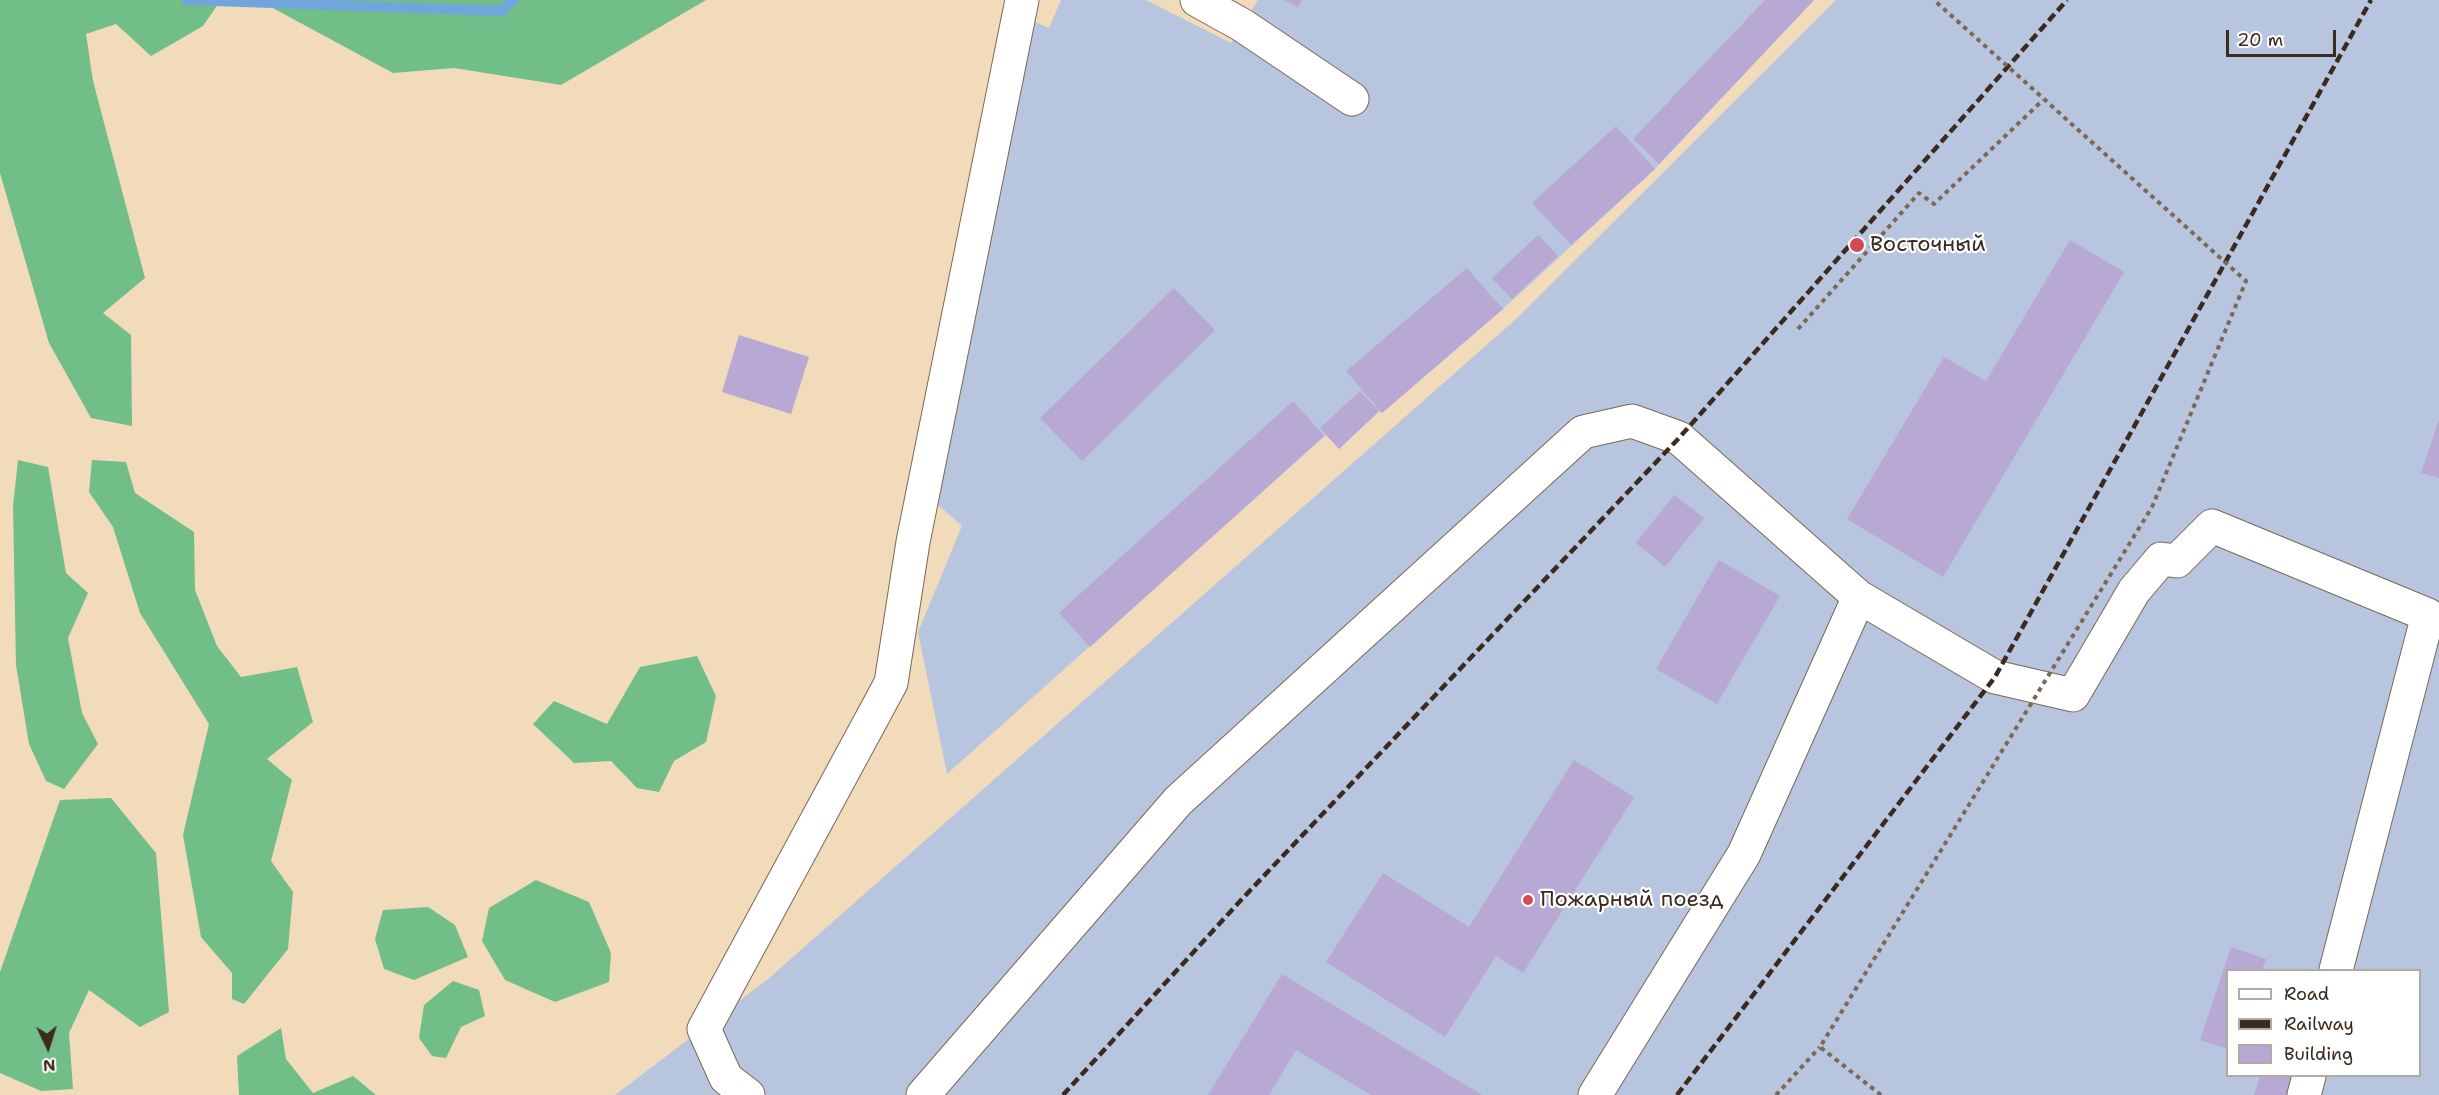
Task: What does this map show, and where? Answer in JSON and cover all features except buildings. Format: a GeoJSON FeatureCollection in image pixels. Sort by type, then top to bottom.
{"type":"FeatureCollection","features":[{"type":"Feature","properties":{"kind":"street"},"geometry":{"type":"LineString","coordinates":[[748,1095],[726,1078],[704,1029],[891,683],[913,542],[1022,0]]}},
{"type":"Feature","properties":{"kind":"street"},"geometry":{"type":"LineString","coordinates":[[1197,0],[1244,12],[1352,99]]}},
{"type":"Feature","properties":{"kind":"street"},"geometry":{"type":"LineString","coordinates":[[923,1095],[1178,801],[1583,432],[1632,421],[1679,438],[1859,597],[1995,677],[2073,695],[2134,591],[2161,559],[2177,561],[2212,526],[2428,615],[2336,969]]}},
{"type":"Feature","properties":{"kind":"street"},"geometry":{"type":"LineString","coordinates":[[1595,1095],[1744,854],[1859,597]]}},
{"type":"Feature","properties":{"kind":"street"},"geometry":{"type":"LineString","coordinates":[[2304,1095],[2309,1077]]}},
{"type":"Feature","properties":{"kind":"path"},"geometry":{"type":"LineString","coordinates":[[1776,1095],[1820,1047],[2152,507],[2246,281],[1934,0]]}},
{"type":"Feature","properties":{"kind":"path"},"geometry":{"type":"LineString","coordinates":[[1798,329],[1919,193],[1934,204],[2043,100]]}},
{"type":"Feature","properties":{"kind":"path"},"geometry":{"type":"LineString","coordinates":[[1820,1047],[1881,1095]]}},
{"type":"Feature","properties":{"kind":"shaded area"},"geometry":{"type":"Polygon","coordinates":[[[1061,0],[1146,0],[1231,43],[1258,0],[1814,0],[1655,169],[1503,309],[1382,413],[1380,411],[1339,449],[1326,435],[947,774],[918,632],[962,526],[937,504],[1031,20],[1049,28],[1061,0]]]}},
{"type":"Feature","properties":{"kind":"shaded area"},"geometry":{"type":"Polygon","coordinates":[[[1836,0],[2439,0],[2439,1095],[615,1095],[768,979],[1516,319],[1836,0]]]}},
{"type":"Feature","properties":{"kind":"green space"},"geometry":{"type":"Polygon","coordinates":[[[0,0],[221,0],[203,26],[151,56],[116,24],[86,34],[93,81],[145,278],[103,313],[131,335],[132,426],[91,418],[49,343],[0,173],[0,0]]]}},
{"type":"Feature","properties":{"kind":"green space"},"geometry":{"type":"Polygon","coordinates":[[[258,0],[706,0],[561,85],[454,68],[393,73],[258,0]]]}},
{"type":"Feature","properties":{"kind":"green space"},"geometry":{"type":"Polygon","coordinates":[[[18,460],[48,467],[66,573],[88,593],[68,638],[82,713],[98,744],[64,789],[46,781],[29,744],[16,665],[13,506],[18,460]]]}},
{"type":"Feature","properties":{"kind":"green space"},"geometry":{"type":"Polygon","coordinates":[[[92,460],[126,462],[135,493],[194,532],[195,590],[217,646],[241,677],[297,667],[313,722],[267,759],[292,780],[271,861],[293,892],[288,949],[244,1004],[232,999],[232,973],[201,937],[183,835],[209,724],[140,613],[113,527],[89,492],[92,460]]]}},
{"type":"Feature","properties":{"kind":"green space"},"geometry":{"type":"Polygon","coordinates":[[[697,656],[716,696],[706,742],[674,761],[659,792],[637,788],[611,761],[574,763],[533,724],[554,701],[607,724],[640,667],[697,656]]]}},
{"type":"Feature","properties":{"kind":"green space"},"geometry":{"type":"Polygon","coordinates":[[[111,798],[156,853],[169,1012],[140,1027],[89,990],[69,1033],[73,1089],[41,1091],[0,1073],[0,972],[60,800],[111,798]]]}},
{"type":"Feature","properties":{"kind":"green space"},"geometry":{"type":"Polygon","coordinates":[[[536,880],[589,902],[611,953],[609,982],[555,1002],[505,980],[482,941],[489,908],[536,880]]]}},
{"type":"Feature","properties":{"kind":"green space"},"geometry":{"type":"Polygon","coordinates":[[[428,907],[455,925],[468,957],[414,980],[384,969],[375,939],[383,910],[428,907]]]}},
{"type":"Feature","properties":{"kind":"green space"},"geometry":{"type":"Polygon","coordinates":[[[453,981],[479,990],[485,1016],[461,1027],[446,1058],[432,1056],[419,1038],[424,1005],[453,981]]]}},
{"type":"Feature","properties":{"kind":"green space"},"geometry":{"type":"Polygon","coordinates":[[[281,1028],[286,1059],[313,1093],[353,1076],[376,1095],[239,1095],[237,1056],[281,1028]]]}},
{"type":"Feature","properties":{"kind":"waterway"},"geometry":{"type":"LineString","coordinates":[[186,0],[502,11],[513,0]]}},
{"type":"Feature","properties":{"kind":"railway"},"geometry":{"type":"LineString","coordinates":[[1063,1095],[1242,899],[1679,438],[2067,0]]}},
{"type":"Feature","properties":{"kind":"railway"},"geometry":{"type":"LineString","coordinates":[[1677,1095],[1995,677],[2371,0]]}},
{"type":"Feature","properties":{"kind":"place","name":"Восточный"},"geometry":{"type":"Point","coordinates":[1857,245]}},
{"type":"Feature","properties":{"kind":"place","name":"Пожарный поезд"},"geometry":{"type":"Point","coordinates":[1528,900]}}]}
